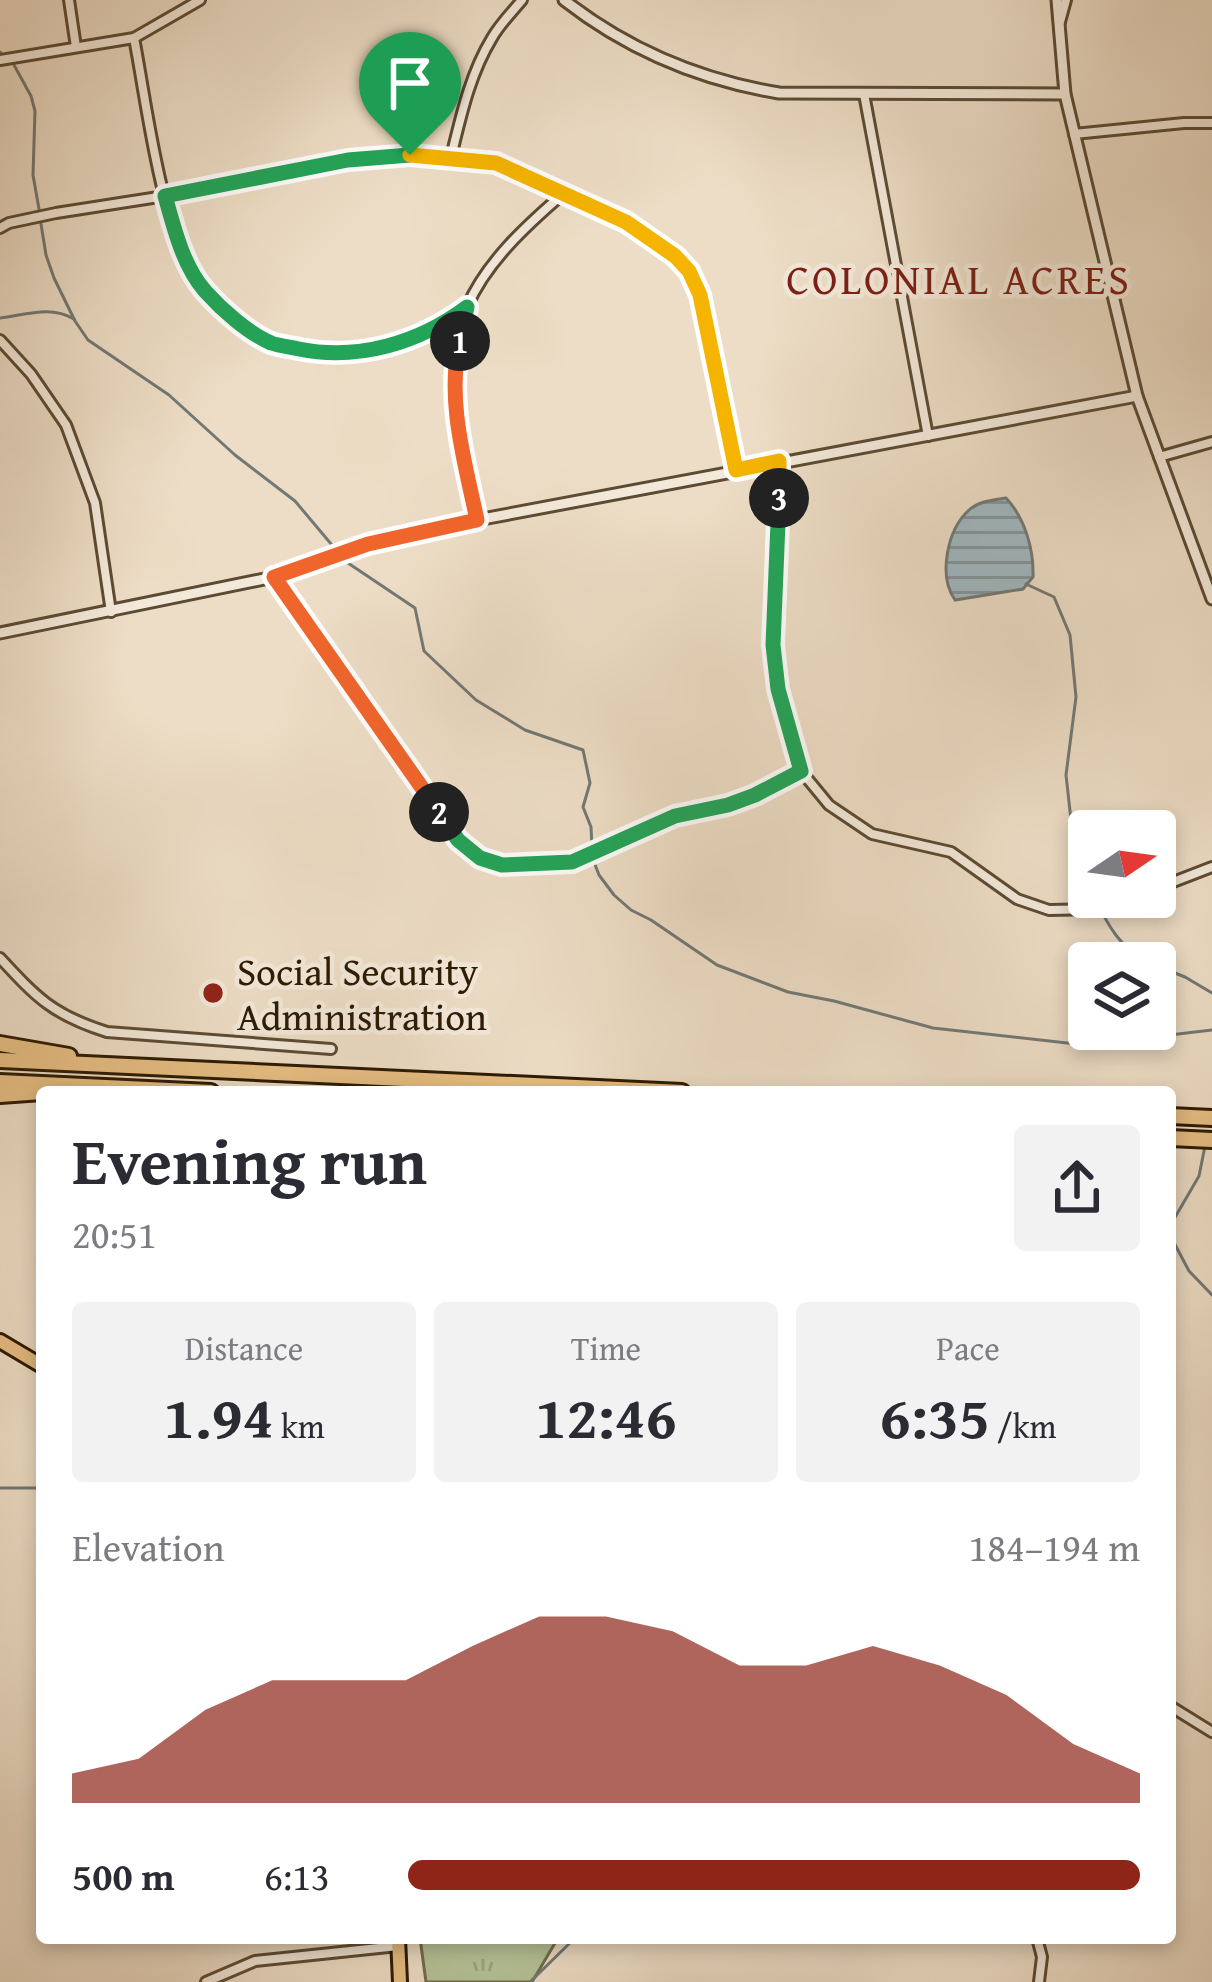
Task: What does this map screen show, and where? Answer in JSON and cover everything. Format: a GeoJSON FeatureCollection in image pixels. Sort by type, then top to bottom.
{"type":"FeatureCollection","features":[{"type":"Feature","properties":{"kind":"highway"},"geometry":{"type":"LineString","coordinates":[[0,1044],[140,1067]]}},
{"type":"Feature","properties":{"kind":"highway"},"geometry":{"type":"LineString","coordinates":[[0,1060],[552,1086]]}},
{"type":"Feature","properties":{"kind":"highway"},"geometry":{"type":"LineString","coordinates":[[0,1082],[73,1086]]}},
{"type":"Feature","properties":{"kind":"highway"},"geometry":{"type":"LineString","coordinates":[[0,1094],[36,1092]]}},
{"type":"Feature","properties":{"kind":"highway"},"geometry":{"type":"LineString","coordinates":[[1176,1116],[1212,1118]]}},
{"type":"Feature","properties":{"kind":"highway"},"geometry":{"type":"LineString","coordinates":[[1176,1138],[1212,1140]]}},
{"type":"Feature","properties":{"kind":"main road"},"geometry":{"type":"LineString","coordinates":[[0,1341],[36,1362]]}},
{"type":"Feature","properties":{"kind":"main road"},"geometry":{"type":"LineString","coordinates":[[399,1944],[400,1982]]}},
{"type":"Feature","properties":{"kind":"street"},"geometry":{"type":"LineString","coordinates":[[68,0],[76,47]]}},
{"type":"Feature","properties":{"kind":"street"},"geometry":{"type":"LineString","coordinates":[[0,60],[134,38],[200,0]]}},
{"type":"Feature","properties":{"kind":"street"},"geometry":{"type":"LineString","coordinates":[[451,157],[477,66],[493,35],[522,0]]}},
{"type":"Feature","properties":{"kind":"street"},"geometry":{"type":"LineString","coordinates":[[564,0],[598,26],[650,54],[735,86],[779,93],[1064,94]]}},
{"type":"Feature","properties":{"kind":"street"},"geometry":{"type":"LineString","coordinates":[[1061,0],[1058,30],[1064,94],[1137,396],[1212,599]]}},
{"type":"Feature","properties":{"kind":"street"},"geometry":{"type":"LineString","coordinates":[[134,38],[178,242],[203,289],[243,326],[273,344],[319,353],[373,350],[444,324],[467,307]]}},
{"type":"Feature","properties":{"kind":"street"},"geometry":{"type":"LineString","coordinates":[[864,94],[928,436]]}},
{"type":"Feature","properties":{"kind":"street"},"geometry":{"type":"LineString","coordinates":[[1074,134],[1212,123]]}},
{"type":"Feature","properties":{"kind":"street"},"geometry":{"type":"LineString","coordinates":[[0,228],[356,159],[410,155],[496,163],[626,222],[689,271],[700,295],[736,470]]}},
{"type":"Feature","properties":{"kind":"street"},"geometry":{"type":"LineString","coordinates":[[477,520],[456,395],[457,354],[467,307],[497,260],[564,193]]}},
{"type":"Feature","properties":{"kind":"street"},"geometry":{"type":"LineString","coordinates":[[0,340],[32,374],[66,425],[94,503],[111,612]]}},
{"type":"Feature","properties":{"kind":"street"},"geometry":{"type":"LineString","coordinates":[[0,633],[274,577],[368,544],[477,520],[1137,396]]}},
{"type":"Feature","properties":{"kind":"street"},"geometry":{"type":"LineString","coordinates":[[1158,458],[1212,442]]}},
{"type":"Feature","properties":{"kind":"street"},"geometry":{"type":"LineString","coordinates":[[779,461],[773,645],[778,689],[801,771],[829,806],[872,834],[951,852],[1017,899],[1049,910],[1068,910]]}},
{"type":"Feature","properties":{"kind":"street"},"geometry":{"type":"LineString","coordinates":[[274,577],[458,840],[480,858],[502,865],[572,862],[675,816],[755,795],[801,771]]}},
{"type":"Feature","properties":{"kind":"street"},"geometry":{"type":"LineString","coordinates":[[1176,882],[1212,867]]}},
{"type":"Feature","properties":{"kind":"street"},"geometry":{"type":"LineString","coordinates":[[0,958],[40,1001],[107,1032],[331,1049]]}},
{"type":"Feature","properties":{"kind":"street"},"geometry":{"type":"LineString","coordinates":[[1176,1710],[1212,1732]]}},
{"type":"Feature","properties":{"kind":"street"},"geometry":{"type":"LineString","coordinates":[[206,1982],[255,1961],[384,1944]]}},
{"type":"Feature","properties":{"kind":"street"},"geometry":{"type":"LineString","coordinates":[[1038,1944],[1042,1958],[1039,1982]]}},
{"type":"Feature","properties":{"kind":"green space"},"geometry":{"type":"Polygon","coordinates":[[[421,1944],[554,1944],[532,1982],[426,1982],[421,1944]]]}},
{"type":"Feature","properties":{"kind":"water"},"geometry":{"type":"Polygon","coordinates":[[[1006,498],[1027,535],[1033,577],[1023,589],[955,600],[946,566],[955,529],[973,507],[1006,498]]]}},
{"type":"Feature","properties":{"kind":"waterway"},"geometry":{"type":"LineString","coordinates":[[14,65],[35,111],[33,175],[39,209]]}},
{"type":"Feature","properties":{"kind":"waterway"},"geometry":{"type":"LineString","coordinates":[[41,224],[54,278],[88,340],[169,395],[295,501],[337,551]]}},
{"type":"Feature","properties":{"kind":"waterway"},"geometry":{"type":"LineString","coordinates":[[0,318],[47,312],[74,319]]}},
{"type":"Feature","properties":{"kind":"waterway"},"geometry":{"type":"LineString","coordinates":[[342,559],[415,608],[424,651],[476,700],[525,730],[583,750],[590,783],[583,807],[592,847]]}},
{"type":"Feature","properties":{"kind":"waterway"},"geometry":{"type":"LineString","coordinates":[[1026,584],[1054,597],[1070,635],[1076,697],[1066,775],[1070,810]]}},
{"type":"Feature","properties":{"kind":"waterway"},"geometry":{"type":"LineString","coordinates":[[592,857],[599,875],[631,910],[717,965],[788,992],[933,1028],[1085,1045],[1212,1030]]}},
{"type":"Feature","properties":{"kind":"waterway"},"geometry":{"type":"LineString","coordinates":[[1106,918],[1122,942]]}},
{"type":"Feature","properties":{"kind":"waterway"},"geometry":{"type":"LineString","coordinates":[[1176,973],[1212,993]]}},
{"type":"Feature","properties":{"kind":"waterway"},"geometry":{"type":"LineString","coordinates":[[1176,1216],[1199,1176],[1205,1146]]}},
{"type":"Feature","properties":{"kind":"waterway"},"geometry":{"type":"LineString","coordinates":[[1176,1246],[1189,1271],[1212,1295]]}},
{"type":"Feature","properties":{"kind":"waterway"},"geometry":{"type":"LineString","coordinates":[[0,1488],[36,1488]]}},
{"type":"Feature","properties":{"kind":"waterway"},"geometry":{"type":"LineString","coordinates":[[530,1982],[569,1944]]}},
{"type":"Feature","properties":{"kind":"place","name":"Social Security Administration"},"geometry":{"type":"Point","coordinates":[213,993]}},
{"type":"Feature","properties":{"kind":"district","name":"COLONIAL ACRES"},"geometry":{"type":"Point","coordinates":[959,279]}},
{"type":"Feature","properties":{"kind":"route"},"geometry":{"type":"LineString","coordinates":[[410,155],[496,163],[529,176],[626,222],[689,271],[700,295],[736,470],[779,461],[773,645],[778,689],[801,771],[755,795],[675,816],[572,862],[502,865],[480,858],[458,840],[274,577],[368,544],[477,520],[456,395],[457,354],[467,307],[444,324],[390,346],[319,353],[273,344],[243,326],[203,289],[178,242],[165,196],[348,160],[410,155]]}}]}
